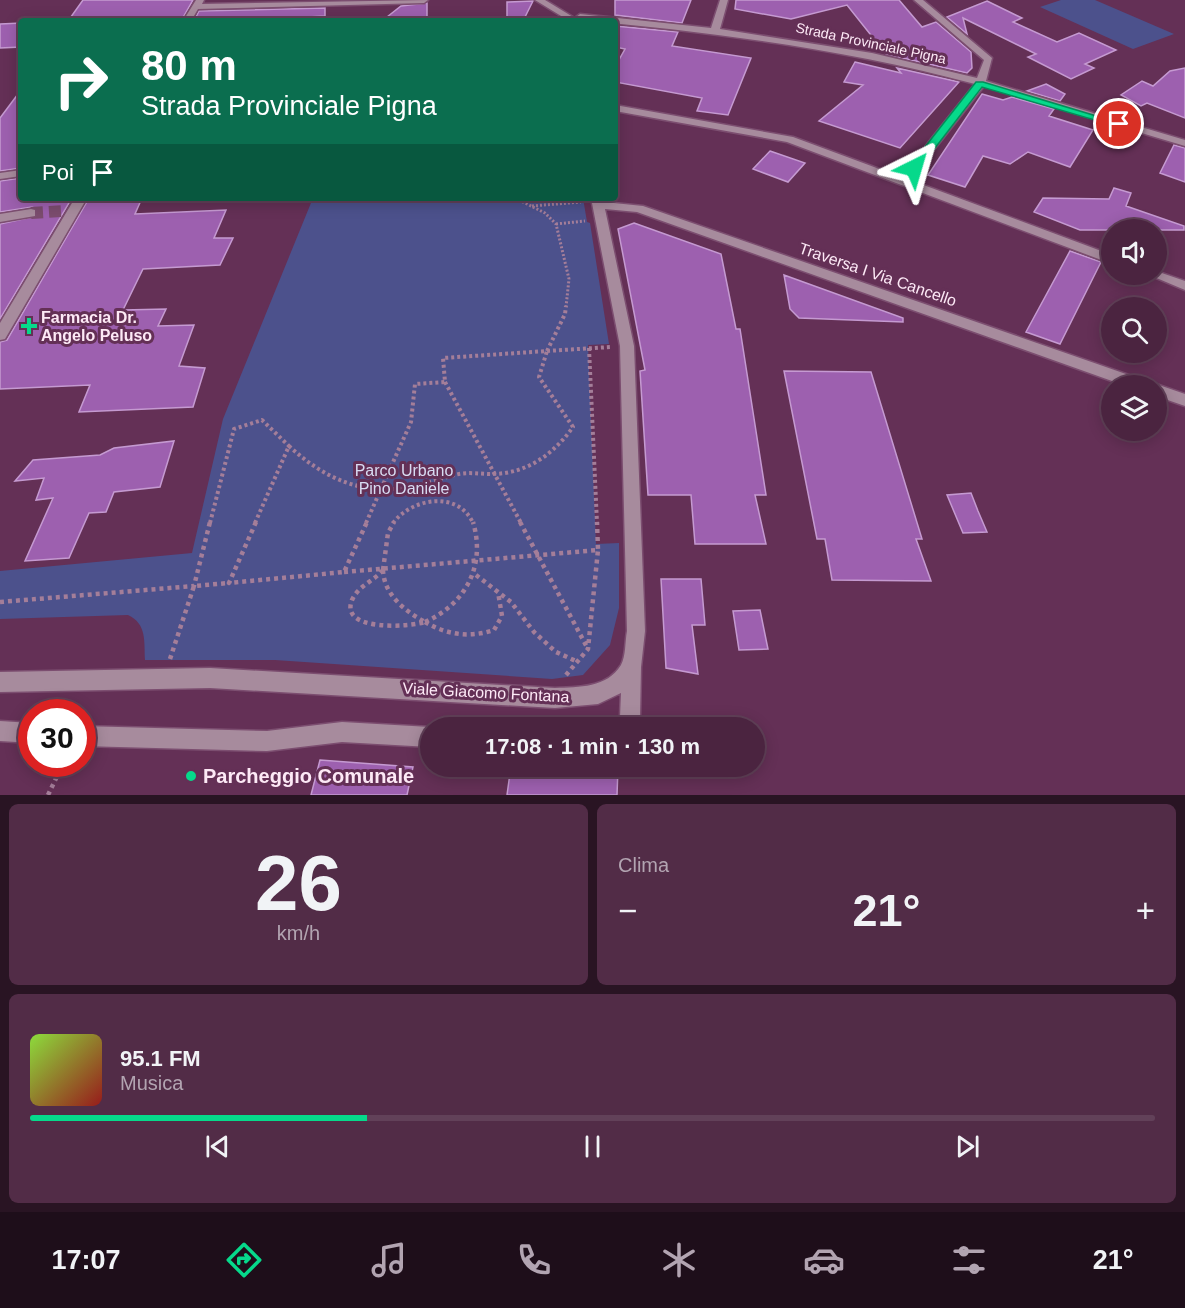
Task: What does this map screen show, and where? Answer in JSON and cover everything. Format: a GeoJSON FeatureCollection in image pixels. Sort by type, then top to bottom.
{"type":"FeatureCollection","features":[{"type":"Feature","properties":{"kind":"street"},"geometry":{"type":"LineString","coordinates":[[190,18],[198,3],[423,0]]}},
{"type":"Feature","properties":{"kind":"street"},"geometry":{"type":"LineString","coordinates":[[539,0],[566,18]]}},
{"type":"Feature","properties":{"kind":"street"},"geometry":{"type":"LineString","coordinates":[[715,30],[723,0]]}},
{"type":"Feature","properties":{"kind":"street"},"geometry":{"type":"LineString","coordinates":[[903,182],[980,84],[989,60],[918,0]]}},
{"type":"Feature","properties":{"kind":"street","name":"Strada Provinciale Pigna"},"geometry":{"type":"LineString","coordinates":[[618,22],[715,30],[832,48],[914,65],[1185,143]]}},
{"type":"Feature","properties":{"kind":"street"},"geometry":{"type":"LineString","coordinates":[[618,109],[789,139],[1101,256]]}},
{"type":"Feature","properties":{"kind":"street"},"geometry":{"type":"LineString","coordinates":[[0,176],[18,173]]}},
{"type":"Feature","properties":{"kind":"street"},"geometry":{"type":"LineString","coordinates":[[0,335],[68,211],[78,201]]}},
{"type":"Feature","properties":{"kind":"street"},"geometry":{"type":"LineString","coordinates":[[594,202],[627,346],[636,631],[631,668],[630,717]]}},
{"type":"Feature","properties":{"kind":"street","name":"Traversa I Via Cancello"},"geometry":{"type":"LineString","coordinates":[[594,202],[639,209],[1113,375]]}},
{"type":"Feature","properties":{"kind":"street"},"geometry":{"type":"LineString","coordinates":[[0,218],[31,213]]}},
{"type":"Feature","properties":{"kind":"street"},"geometry":{"type":"LineString","coordinates":[[1167,279],[1185,286]]}},
{"type":"Feature","properties":{"kind":"street"},"geometry":{"type":"LineString","coordinates":[[1167,394],[1185,400]]}},
{"type":"Feature","properties":{"kind":"street","name":"Viale Giacomo Fontana"},"geometry":{"type":"LineString","coordinates":[[0,682],[210,678],[555,698],[586,697],[608,692],[621,683],[631,668]]}},
{"type":"Feature","properties":{"kind":"street"},"geometry":{"type":"LineString","coordinates":[[0,731],[18,732]]}},
{"type":"Feature","properties":{"kind":"street"},"geometry":{"type":"LineString","coordinates":[[96,736],[267,741],[342,732],[420,736]]}},
{"type":"Feature","properties":{"kind":"path"},"geometry":{"type":"LineString","coordinates":[[521,201],[556,224],[590,221]]}},
{"type":"Feature","properties":{"kind":"path"},"geometry":{"type":"LineString","coordinates":[[531,206],[594,202]]}},
{"type":"Feature","properties":{"kind":"path"},"geometry":{"type":"LineString","coordinates":[[180,665],[169,664],[194,586],[234,429],[262,420],[319,472],[352,485],[381,489],[403,488],[470,472],[495,474],[525,471],[565,440],[573,427],[564,410],[549,397],[539,377],[547,351],[565,314],[569,279],[556,224]]}},
{"type":"Feature","properties":{"kind":"path"},"geometry":{"type":"LineString","coordinates":[[588,649],[445,382],[443,358],[614,346]]}},
{"type":"Feature","properties":{"kind":"path"},"geometry":{"type":"LineString","coordinates":[[559,683],[588,649],[598,550],[589,348]]}},
{"type":"Feature","properties":{"kind":"path"},"geometry":{"type":"LineString","coordinates":[[344,572],[411,422],[415,384],[445,382]]}},
{"type":"Feature","properties":{"kind":"path"},"geometry":{"type":"LineString","coordinates":[[229,583],[289,446]]}},
{"type":"Feature","properties":{"kind":"path"},"geometry":{"type":"LineString","coordinates":[[384,569],[377,579],[360,587],[351,604],[353,613],[359,620],[402,628],[427,622],[442,613],[462,595],[476,574],[478,560],[473,521],[464,507],[443,500],[420,503],[399,515],[387,533],[384,579],[388,590],[405,612],[427,622],[448,632],[469,636],[490,634],[502,622],[504,608],[498,592]]}},
{"type":"Feature","properties":{"kind":"path"},"geometry":{"type":"LineString","coordinates":[[0,602],[598,550]]}},
{"type":"Feature","properties":{"kind":"path"},"geometry":{"type":"LineString","coordinates":[[476,574],[498,592],[556,652],[578,662]]}},
{"type":"Feature","properties":{"kind":"path"},"geometry":{"type":"LineString","coordinates":[[48,795],[57,777]]}},
{"type":"Feature","properties":{"kind":"green space"},"geometry":{"type":"Polygon","coordinates":[[[1061,0],[1095,0],[1174,34],[1133,49],[1040,7],[1061,0]]]}},
{"type":"Feature","properties":{"kind":"green space","name":"Parco Urbano Pino Daniele"},"geometry":{"type":"Polygon","coordinates":[[[312,201],[584,201],[587,222],[590,223],[609,344],[588,345],[596,544],[619,543],[619,608],[610,645],[583,675],[552,679],[275,660],[145,660],[141,628],[139,623],[128,615],[0,619],[0,571],[192,553],[223,419],[312,201]]]}},
{"type":"Feature","properties":{"kind":"building"},"geometry":{"type":"Polygon","coordinates":[[[83,0],[193,0],[183,18],[70,18],[83,0]]]}},
{"type":"Feature","properties":{"kind":"building"},"geometry":{"type":"Polygon","coordinates":[[[615,0],[691,0],[682,23],[615,15],[615,0]]]}},
{"type":"Feature","properties":{"kind":"building"},"geometry":{"type":"Polygon","coordinates":[[[736,0],[899,0],[922,27],[936,22],[971,52],[972,68],[967,73],[886,54],[847,5],[791,19],[735,9],[736,0]]]}},
{"type":"Feature","properties":{"kind":"building"},"geometry":{"type":"Polygon","coordinates":[[[533,1],[524,18],[507,18],[507,2],[533,1]]]}},
{"type":"Feature","properties":{"kind":"building"},"geometry":{"type":"Polygon","coordinates":[[[987,1],[1022,18],[1013,22],[1057,42],[1079,33],[1116,50],[1085,64],[1094,68],[1071,79],[1028,57],[1036,54],[963,18],[967,34],[947,17],[987,1]]]}},
{"type":"Feature","properties":{"kind":"building"},"geometry":{"type":"Polygon","coordinates":[[[427,3],[427,18],[386,18],[401,6],[427,3]]]}},
{"type":"Feature","properties":{"kind":"building"},"geometry":{"type":"Polygon","coordinates":[[[325,8],[325,16],[196,18],[199,11],[325,8]]]}},
{"type":"Feature","properties":{"kind":"building"},"geometry":{"type":"Polygon","coordinates":[[[18,23],[18,47],[0,48],[0,24],[18,23]]]}},
{"type":"Feature","properties":{"kind":"building"},"geometry":{"type":"Polygon","coordinates":[[[618,26],[678,32],[672,46],[751,58],[728,115],[697,111],[702,98],[618,83],[618,62],[625,49],[618,48],[618,26]]]}},
{"type":"Feature","properties":{"kind":"building"},"geometry":{"type":"Polygon","coordinates":[[[855,62],[901,73],[897,68],[959,82],[900,148],[819,121],[863,85],[844,82],[855,62]]]}},
{"type":"Feature","properties":{"kind":"building"},"geometry":{"type":"Polygon","coordinates":[[[1185,68],[1185,118],[1147,103],[1141,106],[1121,95],[1142,81],[1153,86],[1170,71],[1185,68]]]}},
{"type":"Feature","properties":{"kind":"building"},"geometry":{"type":"Polygon","coordinates":[[[1046,84],[1065,94],[1060,101],[1027,91],[1046,84]]]}},
{"type":"Feature","properties":{"kind":"building"},"geometry":{"type":"Polygon","coordinates":[[[18,94],[18,168],[0,171],[0,118],[18,94]]]}},
{"type":"Feature","properties":{"kind":"building"},"geometry":{"type":"Polygon","coordinates":[[[982,94],[1003,100],[1012,97],[1054,109],[1049,116],[1093,130],[1070,167],[1028,152],[1010,164],[983,156],[965,187],[928,175],[982,94]]]}},
{"type":"Feature","properties":{"kind":"building"},"geometry":{"type":"Polygon","coordinates":[[[1174,145],[1185,148],[1185,182],[1160,173],[1174,145]]]}},
{"type":"Feature","properties":{"kind":"building"},"geometry":{"type":"Polygon","coordinates":[[[770,151],[805,163],[788,182],[753,169],[770,151]]]}},
{"type":"Feature","properties":{"kind":"building"},"geometry":{"type":"Polygon","coordinates":[[[18,178],[18,201],[70,201],[0,319],[0,224],[37,216],[37,209],[32,207],[0,212],[0,181],[18,178]]]}},
{"type":"Feature","properties":{"kind":"building"},"geometry":{"type":"Polygon","coordinates":[[[1114,188],[1131,193],[1126,206],[1164,219],[1101,219],[1101,230],[1080,230],[1034,212],[1043,198],[1109,199],[1114,188]]]}},
{"type":"Feature","properties":{"kind":"building"},"geometry":{"type":"Polygon","coordinates":[[[87,201],[141,201],[135,214],[226,210],[214,238],[233,238],[220,265],[143,269],[123,310],[166,309],[158,326],[194,325],[179,366],[205,368],[193,407],[79,412],[90,385],[0,389],[0,342],[7,340],[87,201]]]}},
{"type":"Feature","properties":{"kind":"building"},"geometry":{"type":"Polygon","coordinates":[[[1167,220],[1184,226],[1184,230],[1167,230],[1167,220]]]}},
{"type":"Feature","properties":{"kind":"building"},"geometry":{"type":"Polygon","coordinates":[[[634,223],[721,254],[736,329],[740,329],[766,495],[755,495],[766,544],[695,544],[691,495],[648,495],[640,371],[645,370],[618,229],[634,223]]]}},
{"type":"Feature","properties":{"kind":"building"},"geometry":{"type":"Polygon","coordinates":[[[1070,251],[1101,262],[1060,344],[1026,332],[1070,251]]]}},
{"type":"Feature","properties":{"kind":"building"},"geometry":{"type":"Polygon","coordinates":[[[784,275],[903,318],[903,322],[799,318],[790,309],[784,275]]]}},
{"type":"Feature","properties":{"kind":"building"},"geometry":{"type":"Polygon","coordinates":[[[784,371],[871,372],[922,539],[916,539],[931,581],[832,580],[825,539],[817,539],[784,371]]]}},
{"type":"Feature","properties":{"kind":"building"},"geometry":{"type":"Polygon","coordinates":[[[174,441],[160,487],[114,492],[106,512],[89,513],[69,558],[25,561],[53,498],[36,500],[44,478],[15,481],[33,460],[100,455],[114,448],[174,441]]]}},
{"type":"Feature","properties":{"kind":"building"},"geometry":{"type":"Polygon","coordinates":[[[971,493],[987,532],[963,533],[947,495],[971,493]]]}},
{"type":"Feature","properties":{"kind":"building"},"geometry":{"type":"Polygon","coordinates":[[[661,579],[701,579],[705,625],[692,625],[698,674],[666,668],[661,579]]]}},
{"type":"Feature","properties":{"kind":"building"},"geometry":{"type":"Polygon","coordinates":[[[760,610],[768,649],[739,650],[733,611],[760,610]]]}},
{"type":"Feature","properties":{"kind":"building"},"geometry":{"type":"Polygon","coordinates":[[[320,760],[413,767],[407,795],[311,795],[320,760]]]}},
{"type":"Feature","properties":{"kind":"building"},"geometry":{"type":"Polygon","coordinates":[[[509,777],[618,777],[617,795],[507,795],[509,777]]]}},
{"type":"Feature","properties":{"kind":"tunnel"},"geometry":{"type":"LineString","coordinates":[[31,213],[63,211]]}},
{"type":"Feature","properties":{"kind":"place","name":"Farmacia Dr. Angelo Peluso"},"geometry":{"type":"Point","coordinates":[29,326]}},
{"type":"Feature","properties":{"kind":"place","name":"Parcheggio Comunale"},"geometry":{"type":"Point","coordinates":[191,776]}},
{"type":"Feature","properties":{"kind":"route"},"geometry":{"type":"LineString","coordinates":[[914,168],[980,84],[1119,124]]}}]}
